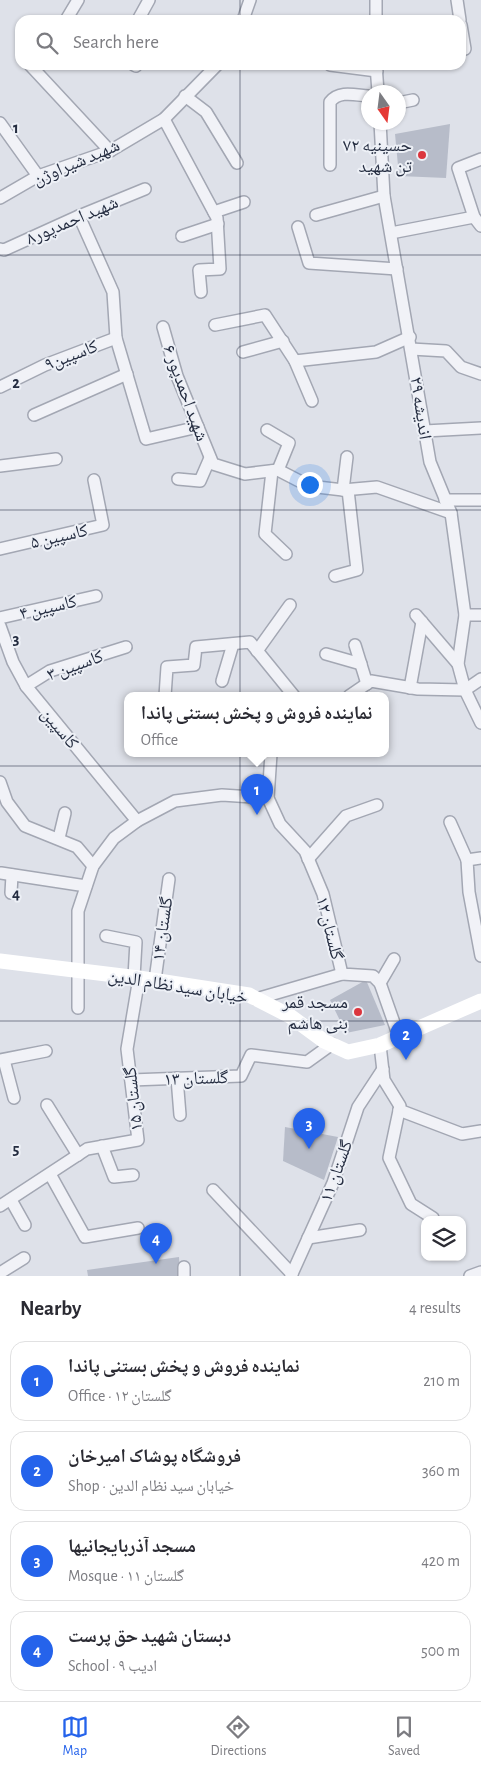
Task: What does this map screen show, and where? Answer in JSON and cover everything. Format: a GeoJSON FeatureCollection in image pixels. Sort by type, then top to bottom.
{"type":"FeatureCollection","features":[{"type":"Feature","properties":{"kind":"main road","name":"خیابان سید نظام الدین"},"geometry":{"type":"LineString","coordinates":[[0,962],[136,977],[249,996],[290,1016],[332,1044],[348,1052],[380,1045],[481,1001]]}},
{"type":"Feature","properties":{"kind":"street"},"geometry":{"type":"LineString","coordinates":[[69,15],[78,0]]}},
{"type":"Feature","properties":{"kind":"street"},"geometry":{"type":"LineString","coordinates":[[141,15],[149,0]]}},
{"type":"Feature","properties":{"kind":"street"},"geometry":{"type":"LineString","coordinates":[[376,0],[376,15]]}},
{"type":"Feature","properties":{"kind":"street"},"geometry":{"type":"LineString","coordinates":[[457,0],[459,15]]}},
{"type":"Feature","properties":{"kind":"street"},"geometry":{"type":"LineString","coordinates":[[244,15],[246,1]]}},
{"type":"Feature","properties":{"kind":"street"},"geometry":{"type":"LineString","coordinates":[[35,70],[110,150]]}},
{"type":"Feature","properties":{"kind":"street","name":"شهید شیراوژن"},"geometry":{"type":"LineString","coordinates":[[0,198],[38,176],[110,150],[164,119],[212,70]]}},
{"type":"Feature","properties":{"kind":"street"},"geometry":{"type":"LineString","coordinates":[[377,70],[378,85]]}},
{"type":"Feature","properties":{"kind":"street"},"geometry":{"type":"LineString","coordinates":[[330,166],[330,102],[334,97],[341,94],[361,95]]}},
{"type":"Feature","properties":{"kind":"street"},"geometry":{"type":"LineString","coordinates":[[186,96],[206,112],[237,163]]}},
{"type":"Feature","properties":{"kind":"street"},"geometry":{"type":"LineString","coordinates":[[406,101],[413,100]]}},
{"type":"Feature","properties":{"kind":"street"},"geometry":{"type":"LineString","coordinates":[[164,119],[216,218],[220,269],[199,270],[201,292]]}},
{"type":"Feature","properties":{"kind":"street"},"geometry":{"type":"LineString","coordinates":[[0,122],[38,176]]}},
{"type":"Feature","properties":{"kind":"street","name":"اندیشه ۲۹"},"geometry":{"type":"LineString","coordinates":[[380,130],[384,196],[410,337],[430,462],[451,513],[465,615],[458,664],[465,690],[481,723]]}},
{"type":"Feature","properties":{"kind":"street"},"geometry":{"type":"LineString","coordinates":[[391,233],[477,221],[458,168],[481,159]]}},
{"type":"Feature","properties":{"kind":"street","name":"شهید احمدپور۸"},"geometry":{"type":"LineString","coordinates":[[0,249],[4,250],[144,189]]}},
{"type":"Feature","properties":{"kind":"street"},"geometry":{"type":"LineString","coordinates":[[316,215],[384,196]]}},
{"type":"Feature","properties":{"kind":"street"},"geometry":{"type":"LineString","coordinates":[[182,236],[244,202]]}},
{"type":"Feature","properties":{"kind":"street"},"geometry":{"type":"LineString","coordinates":[[79,216],[113,292],[116,338],[146,439],[198,427]]}},
{"type":"Feature","properties":{"kind":"street"},"geometry":{"type":"LineString","coordinates":[[298,227],[309,264],[397,269]]}},
{"type":"Feature","properties":{"kind":"street"},"geometry":{"type":"LineString","coordinates":[[215,325],[265,314],[295,361],[312,401]]}},
{"type":"Feature","properties":{"kind":"street","name":"شهید احمدپور ۶"},"geometry":{"type":"LineString","coordinates":[[163,327],[177,376],[210,458]]}},
{"type":"Feature","properties":{"kind":"street"},"geometry":{"type":"LineString","coordinates":[[295,361],[376,352],[410,337]]}},
{"type":"Feature","properties":{"kind":"street","name":"کاسپین۹"},"geometry":{"type":"LineString","coordinates":[[0,386],[45,365],[116,338]]}},
{"type":"Feature","properties":{"kind":"street"},"geometry":{"type":"LineString","coordinates":[[243,352],[283,341]]}},
{"type":"Feature","properties":{"kind":"street"},"geometry":{"type":"LineString","coordinates":[[412,349],[446,351],[462,367],[481,374]]}},
{"type":"Feature","properties":{"kind":"street"},"geometry":{"type":"LineString","coordinates":[[34,415],[127,374]]}},
{"type":"Feature","properties":{"kind":"street"},"geometry":{"type":"LineString","coordinates":[[425,431],[481,428]]}},
{"type":"Feature","properties":{"kind":"street"},"geometry":{"type":"LineString","coordinates":[[267,430],[289,443],[275,470],[265,534],[286,554]]}},
{"type":"Feature","properties":{"kind":"street"},"geometry":{"type":"LineString","coordinates":[[210,458],[213,464],[244,474],[275,470],[309,486],[346,490],[377,486],[451,513]]}},
{"type":"Feature","properties":{"kind":"street"},"geometry":{"type":"LineString","coordinates":[[178,479],[200,481],[210,458]]}},
{"type":"Feature","properties":{"kind":"street"},"geometry":{"type":"LineString","coordinates":[[335,576],[357,570],[346,490],[347,458]]}},
{"type":"Feature","properties":{"kind":"street"},"geometry":{"type":"LineString","coordinates":[[0,466],[56,459]]}},
{"type":"Feature","properties":{"kind":"street","name":"کاسپین ۵"},"geometry":{"type":"LineString","coordinates":[[0,550],[103,526],[94,480]]}},
{"type":"Feature","properties":{"kind":"street"},"geometry":{"type":"LineString","coordinates":[[445,500],[481,500]]}},
{"type":"Feature","properties":{"kind":"street","name":"کاسپین ۴"},"geometry":{"type":"LineString","coordinates":[[0,618],[96,596]]}},
{"type":"Feature","properties":{"kind":"street"},"geometry":{"type":"LineString","coordinates":[[257,651],[290,605]]}},
{"type":"Feature","properties":{"kind":"street"},"geometry":{"type":"LineString","coordinates":[[465,615],[481,614]]}},
{"type":"Feature","properties":{"kind":"street"},"geometry":{"type":"LineString","coordinates":[[410,688],[419,618],[458,664]]}},
{"type":"Feature","properties":{"kind":"street","name":"کاسپین"},"geometry":{"type":"LineString","coordinates":[[0,626],[13,662],[26,686],[137,821]]}},
{"type":"Feature","properties":{"kind":"street"},"geometry":{"type":"LineString","coordinates":[[165,692],[166,667],[194,665],[196,647],[250,642],[291,692]]}},
{"type":"Feature","properties":{"kind":"street"},"geometry":{"type":"LineString","coordinates":[[222,682],[233,644]]}},
{"type":"Feature","properties":{"kind":"street"},"geometry":{"type":"LineString","coordinates":[[355,644],[367,684]]}},
{"type":"Feature","properties":{"kind":"street","name":"کاسپین ۳"},"geometry":{"type":"LineString","coordinates":[[26,686],[50,671],[126,647]]}},
{"type":"Feature","properties":{"kind":"street"},"geometry":{"type":"LineString","coordinates":[[326,654],[361,664]]}},
{"type":"Feature","properties":{"kind":"street"},"geometry":{"type":"LineString","coordinates":[[355,692],[371,681],[410,688],[465,690],[481,679]]}},
{"type":"Feature","properties":{"kind":"street"},"geometry":{"type":"LineString","coordinates":[[78,1008],[78,911],[93,866],[114,838],[137,821],[175,801],[222,795],[268,798],[271,757]]}},
{"type":"Feature","properties":{"kind":"street"},"geometry":{"type":"LineString","coordinates":[[0,782],[7,802],[26,826],[59,838],[76,847],[93,866]]}},
{"type":"Feature","properties":{"kind":"street","name":"گلستان ۱۲"},"geometry":{"type":"LineString","coordinates":[[268,798],[280,824],[305,852],[323,894],[342,974],[373,976],[380,983]]}},
{"type":"Feature","properties":{"kind":"street"},"geometry":{"type":"LineString","coordinates":[[308,859],[346,816],[377,805]]}},
{"type":"Feature","properties":{"kind":"street"},"geometry":{"type":"LineString","coordinates":[[59,838],[65,813]]}},
{"type":"Feature","properties":{"kind":"street"},"geometry":{"type":"LineString","coordinates":[[450,822],[467,860],[469,892],[481,956]]}},
{"type":"Feature","properties":{"kind":"street"},"geometry":{"type":"LineString","coordinates":[[467,860],[481,858]]}},
{"type":"Feature","properties":{"kind":"street"},"geometry":{"type":"LineString","coordinates":[[11,893],[7,874],[86,886]]}},
{"type":"Feature","properties":{"kind":"street","name":"گلستان ۱۴"},"geometry":{"type":"LineString","coordinates":[[155,980],[169,878]]}},
{"type":"Feature","properties":{"kind":"street","name":"گلستان ۱۵"},"geometry":{"type":"LineString","coordinates":[[0,1206],[87,1149],[138,1140],[127,1049],[136,977],[136,942],[106,936]]}},
{"type":"Feature","properties":{"kind":"street"},"geometry":{"type":"LineString","coordinates":[[394,959],[380,983],[398,1037]]}},
{"type":"Feature","properties":{"kind":"street"},"geometry":{"type":"LineString","coordinates":[[256,999],[342,974]]}},
{"type":"Feature","properties":{"kind":"street","name":"گلستان ۱۳"},"geometry":{"type":"LineString","coordinates":[[131,1080],[241,1076],[251,1055],[307,1062],[332,1044]]}},
{"type":"Feature","properties":{"kind":"street"},"geometry":{"type":"LineString","coordinates":[[380,1045],[384,1080],[400,1106],[388,1158],[411,1204],[430,1216]]}},
{"type":"Feature","properties":{"kind":"street"},"geometry":{"type":"LineString","coordinates":[[14,1098],[2,1060],[46,1051]]}},
{"type":"Feature","properties":{"kind":"street","name":"گلستان ۱۱"},"geometry":{"type":"LineString","coordinates":[[292,1275],[334,1183],[358,1107],[383,1069]]}},
{"type":"Feature","properties":{"kind":"street"},"geometry":{"type":"LineString","coordinates":[[178,1078],[180,1116]]}},
{"type":"Feature","properties":{"kind":"street"},"geometry":{"type":"LineString","coordinates":[[47,1105],[78,1155]]}},
{"type":"Feature","properties":{"kind":"street"},"geometry":{"type":"LineString","coordinates":[[399,1110],[462,1134],[481,1132]]}},
{"type":"Feature","properties":{"kind":"street"},"geometry":{"type":"LineString","coordinates":[[102,1146],[114,1177],[133,1175]]}},
{"type":"Feature","properties":{"kind":"street"},"geometry":{"type":"LineString","coordinates":[[50,1174],[85,1237],[138,1228]]}},
{"type":"Feature","properties":{"kind":"street"},"geometry":{"type":"LineString","coordinates":[[213,1190],[292,1275]]}},
{"type":"Feature","properties":{"kind":"street"},"geometry":{"type":"LineString","coordinates":[[11,1200],[25,1225]]}},
{"type":"Feature","properties":{"kind":"street"},"geometry":{"type":"LineString","coordinates":[[308,1238],[360,1230]]}},
{"type":"Feature","properties":{"kind":"street"},"geometry":{"type":"LineString","coordinates":[[0,1272],[24,1258]]}},
{"type":"Feature","properties":{"kind":"street"},"geometry":{"type":"LineString","coordinates":[[470,1276],[481,1272]]}},
{"type":"Feature","properties":{"kind":"building","name":"حسینیه ۷۲ تن شهید"},"geometry":{"type":"Polygon","coordinates":[[[450,124],[446,178],[399,176],[395,134],[450,124]]]}},
{"type":"Feature","properties":{"kind":"building","name":"مسجد قمر بنی هاشم"},"geometry":{"type":"Polygon","coordinates":[[[366,980],[385,1025],[346,1033],[330,1000],[366,980]]]}},
{"type":"Feature","properties":{"kind":"building"},"geometry":{"type":"Polygon","coordinates":[[[285,1127],[338,1137],[324,1180],[283,1161],[285,1127]]]}},
{"type":"Feature","properties":{"kind":"building"},"geometry":{"type":"Polygon","coordinates":[[[179,1257],[180,1276],[88,1276],[87,1270],[179,1257]]]}},
{"type":"Feature","properties":{"kind":"place","name":"حسینیه ۷۲ تن شهید"},"geometry":{"type":"Point","coordinates":[422,155]}},
{"type":"Feature","properties":{"kind":"place","name":"نماینده فروش و پخش بستنی پاندا"},"geometry":{"type":"Point","coordinates":[257,815]}},
{"type":"Feature","properties":{"kind":"place","name":"مسجد قمر بنی هاشم"},"geometry":{"type":"Point","coordinates":[358,1012]}},
{"type":"Feature","properties":{"kind":"place","name":"فروشگاه پوشاک امیرخان"},"geometry":{"type":"Point","coordinates":[406,1060]}},
{"type":"Feature","properties":{"kind":"place","name":"مسجد آذربایجانیها"},"geometry":{"type":"Point","coordinates":[309,1149]}},
{"type":"Feature","properties":{"kind":"place","name":"دبستان شهید حق پرست"},"geometry":{"type":"Point","coordinates":[156,1264]}}]}
